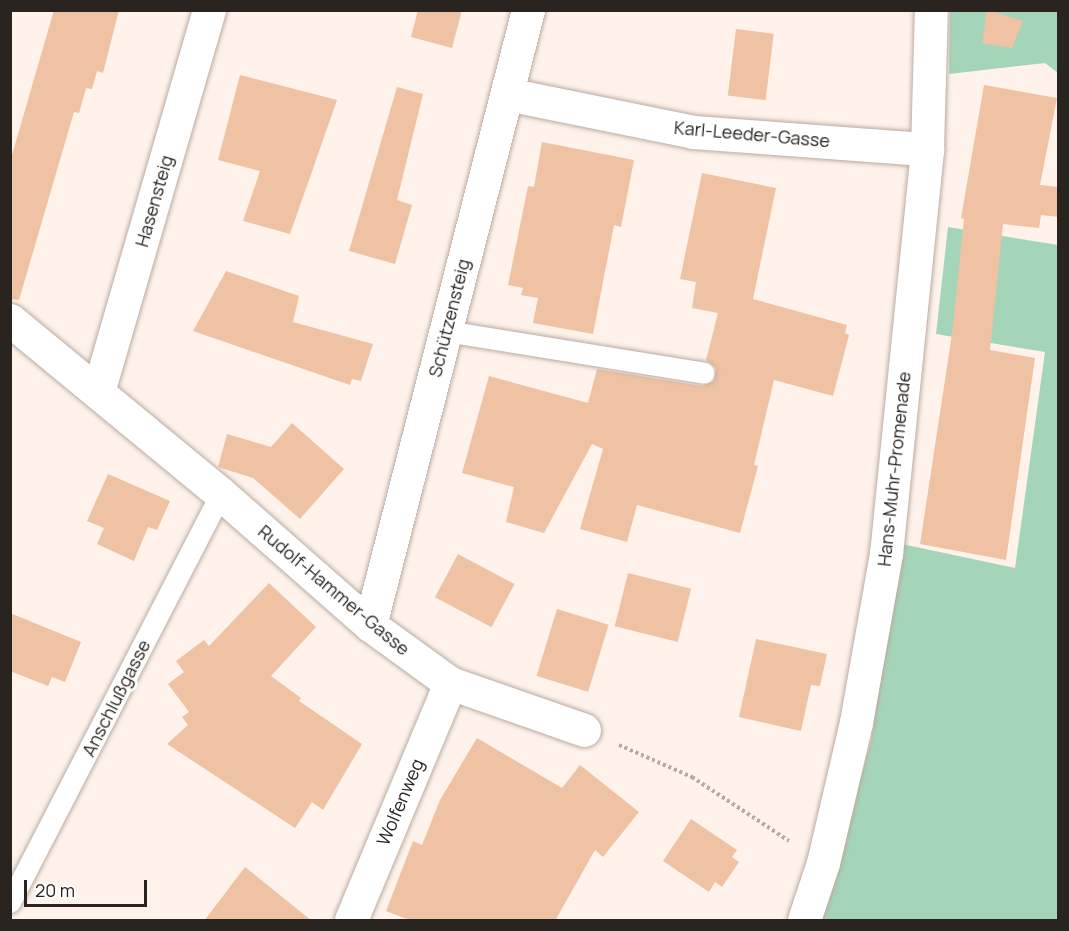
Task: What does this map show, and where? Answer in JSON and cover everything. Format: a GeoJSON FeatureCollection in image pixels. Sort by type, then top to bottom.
{"type":"FeatureCollection","features":[{"type":"Feature","properties":{"kind":"street","name":"Hasensteig"},"geometry":{"type":"LineString","coordinates":[[98,392],[209,10]]}},
{"type":"Feature","properties":{"kind":"street","name":"Schützensteig"},"geometry":{"type":"LineString","coordinates":[[370,625],[528,10]]}},
{"type":"Feature","properties":{"kind":"street","name":"Hans-Muhr-Promenade"},"geometry":{"type":"LineString","coordinates":[[804,921],[822,863],[856,722],[886,554],[927,149],[931,10]]}},
{"type":"Feature","properties":{"kind":"street","name":"Karl-Leeder-Gasse"},"geometry":{"type":"LineString","coordinates":[[507,94],[693,132],[927,149]]}},
{"type":"Feature","properties":{"kind":"street","name":"Rudolf-Hammer-Gasse"},"geometry":{"type":"LineString","coordinates":[[10,320],[221,494],[370,625],[450,683],[584,730]]}},
{"type":"Feature","properties":{"kind":"street","name":"Wolfenweg"},"geometry":{"type":"LineString","coordinates":[[351,921],[450,683]]}},
{"type":"Feature","properties":{"kind":"lane"},"geometry":{"type":"LineString","coordinates":[[446,331],[704,373]]}},
{"type":"Feature","properties":{"kind":"lane","name":"Anschlußgasse"},"geometry":{"type":"LineString","coordinates":[[10,902],[221,494]]}},
{"type":"Feature","properties":{"kind":"path"},"geometry":{"type":"LineString","coordinates":[[584,730],[693,777],[822,863]]}},
{"type":"Feature","properties":{"kind":"green space"},"geometry":{"type":"Polygon","coordinates":[[[950,11],[1058,11],[1058,73],[1045,63],[949,74],[950,11]]]}},
{"type":"Feature","properties":{"kind":"green space"},"geometry":{"type":"Polygon","coordinates":[[[948,227],[1058,245],[1058,920],[821,920],[871,741],[902,544],[1015,568],[1045,352],[936,334],[948,227]]]}},
{"type":"Feature","properties":{"kind":"building"},"geometry":{"type":"Polygon","coordinates":[[[54,10],[119,10],[103,73],[97,71],[92,89],[86,88],[79,113],[74,112],[19,300],[10,299],[10,162],[54,10]]]}},
{"type":"Feature","properties":{"kind":"building"},"geometry":{"type":"Polygon","coordinates":[[[418,10],[462,10],[452,48],[411,37],[418,10]]]}},
{"type":"Feature","properties":{"kind":"building"},"geometry":{"type":"Polygon","coordinates":[[[987,10],[1023,21],[1012,48],[982,43],[987,10]]]}},
{"type":"Feature","properties":{"kind":"building"},"geometry":{"type":"Polygon","coordinates":[[[736,29],[774,34],[766,100],[728,96],[736,29]]]}},
{"type":"Feature","properties":{"kind":"building"},"geometry":{"type":"Polygon","coordinates":[[[240,75],[337,100],[290,234],[243,221],[260,171],[218,160],[240,75]]]}},
{"type":"Feature","properties":{"kind":"building"},"geometry":{"type":"Polygon","coordinates":[[[984,85],[1057,98],[1040,185],[1059,187],[1059,217],[1041,215],[1039,228],[1003,224],[990,350],[1035,358],[1006,560],[920,544],[952,334],[964,219],[961,218],[984,85]]]}},
{"type":"Feature","properties":{"kind":"building"},"geometry":{"type":"Polygon","coordinates":[[[397,87],[423,94],[397,200],[412,205],[395,264],[349,251],[397,87]]]}},
{"type":"Feature","properties":{"kind":"building"},"geometry":{"type":"Polygon","coordinates":[[[542,142],[634,160],[621,227],[614,225],[593,334],[533,323],[538,298],[521,295],[523,288],[508,285],[528,186],[534,187],[542,142]]]}},
{"type":"Feature","properties":{"kind":"building"},"geometry":{"type":"Polygon","coordinates":[[[702,173],[776,188],[753,299],[847,325],[845,333],[849,335],[833,396],[774,380],[754,465],[758,466],[740,533],[637,505],[627,542],[580,529],[603,449],[592,444],[544,533],[506,522],[514,487],[462,473],[489,376],[588,403],[597,369],[702,386],[714,381],[716,368],[706,360],[718,313],[692,308],[696,282],[680,279],[702,173]]]}},
{"type":"Feature","properties":{"kind":"building"},"geometry":{"type":"Polygon","coordinates":[[[226,271],[299,296],[293,322],[373,344],[361,381],[352,379],[350,385],[193,331],[226,271]]]}},
{"type":"Feature","properties":{"kind":"building"},"geometry":{"type":"Polygon","coordinates":[[[292,423],[344,469],[300,519],[253,478],[218,467],[227,434],[271,447],[292,423]]]}},
{"type":"Feature","properties":{"kind":"building"},"geometry":{"type":"Polygon","coordinates":[[[108,474],[170,501],[157,530],[148,527],[134,561],[97,544],[104,528],[87,521],[108,474]]]}},
{"type":"Feature","properties":{"kind":"building"},"geometry":{"type":"Polygon","coordinates":[[[458,554],[515,584],[492,627],[435,597],[458,554]]]}},
{"type":"Feature","properties":{"kind":"building"},"geometry":{"type":"Polygon","coordinates":[[[628,573],[691,589],[678,642],[615,626],[628,573]]]}},
{"type":"Feature","properties":{"kind":"building"},"geometry":{"type":"Polygon","coordinates":[[[269,583],[316,627],[271,676],[301,698],[299,701],[362,744],[323,810],[312,802],[295,828],[167,744],[188,725],[182,717],[189,712],[168,684],[184,672],[176,661],[204,640],[209,646],[269,583]]]}},
{"type":"Feature","properties":{"kind":"building"},"geometry":{"type":"Polygon","coordinates":[[[557,609],[609,625],[588,692],[537,676],[557,609]]]}},
{"type":"Feature","properties":{"kind":"building"},"geometry":{"type":"Polygon","coordinates":[[[10,613],[81,642],[65,682],[52,677],[48,686],[10,671],[10,613]]]}},
{"type":"Feature","properties":{"kind":"building"},"geometry":{"type":"Polygon","coordinates":[[[756,639],[827,654],[820,686],[811,685],[801,731],[739,717],[756,639]]]}},
{"type":"Feature","properties":{"kind":"building"},"geometry":{"type":"Polygon","coordinates":[[[477,738],[562,788],[580,765],[639,812],[603,857],[595,850],[555,921],[412,921],[386,911],[413,841],[422,845],[440,800],[477,738]]]}},
{"type":"Feature","properties":{"kind":"building"},"geometry":{"type":"Polygon","coordinates":[[[691,819],[737,850],[732,857],[739,862],[722,887],[715,882],[709,892],[663,861],[691,819]]]}},
{"type":"Feature","properties":{"kind":"building"},"geometry":{"type":"Polygon","coordinates":[[[245,867],[312,921],[204,921],[245,867]]]}}]}
